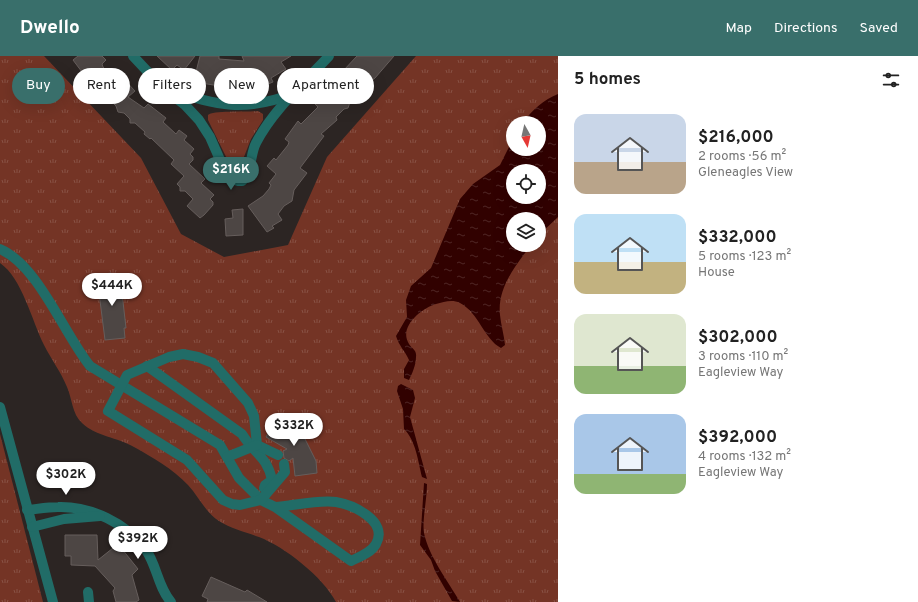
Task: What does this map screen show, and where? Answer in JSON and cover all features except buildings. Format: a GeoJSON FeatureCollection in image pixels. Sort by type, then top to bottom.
{"type":"FeatureCollection","features":[{"type":"Feature","properties":{"kind":"street"},"geometry":{"type":"LineString","coordinates":[[133,56],[144,68]]}},
{"type":"Feature","properties":{"kind":"street"},"geometry":{"type":"LineString","coordinates":[[318,68],[329,56]]}},
{"type":"Feature","properties":{"kind":"street"},"geometry":{"type":"LineString","coordinates":[[206,102],[238,106],[267,103],[277,100]]}},
{"type":"Feature","properties":{"kind":"street"},"geometry":{"type":"LineString","coordinates":[[184,104],[199,120],[210,137],[228,178],[238,181],[242,181],[247,175],[254,147],[263,129],[284,104]]}},
{"type":"Feature","properties":{"kind":"street"},"geometry":{"type":"LineString","coordinates":[[0,249],[22,264],[42,292],[78,351],[90,366],[220,445],[239,478],[261,500],[275,507],[351,561],[368,553],[377,544],[378,532],[376,522],[366,514],[351,506],[326,501],[275,507]]}},
{"type":"Feature","properties":{"kind":"street"},"geometry":{"type":"LineString","coordinates":[[254,446],[254,416],[248,403],[213,363],[198,357],[183,354],[169,357],[127,375],[108,411],[187,460],[223,500],[240,505],[261,500],[282,477],[285,472],[284,464]]}},
{"type":"Feature","properties":{"kind":"street"},"geometry":{"type":"LineString","coordinates":[[147,366],[242,434],[254,446],[266,462],[272,480],[265,485],[261,500]]}},
{"type":"Feature","properties":{"kind":"street"},"geometry":{"type":"LineString","coordinates":[[0,407],[53,602]]}},
{"type":"Feature","properties":{"kind":"street"},"geometry":{"type":"LineString","coordinates":[[227,457],[254,446],[278,455]]}},
{"type":"Feature","properties":{"kind":"street"},"geometry":{"type":"LineString","coordinates":[[27,510],[68,507],[88,511],[121,526],[146,550],[160,586],[171,602]]}},
{"type":"Feature","properties":{"kind":"street"},"geometry":{"type":"LineString","coordinates":[[32,526],[64,519],[100,516]]}},
{"type":"Feature","properties":{"kind":"green space"},"geometry":{"type":"Polygon","coordinates":[[[0,56],[44,56],[55,68],[12,68],[12,104],[65,104],[65,78],[73,86],[73,104],[90,104],[141,158],[181,234],[224,257],[288,245],[327,157],[416,56],[558,56],[558,602],[336,602],[330,592],[313,573],[291,555],[259,537],[228,526],[219,521],[206,509],[182,479],[155,459],[128,444],[94,431],[82,423],[76,415],[65,381],[44,345],[26,301],[8,270],[0,263],[0,56]]]}},
{"type":"Feature","properties":{"kind":"green space"},"geometry":{"type":"Polygon","coordinates":[[[258,111],[263,114],[263,120],[251,139],[240,167],[234,169],[231,167],[208,120],[208,115],[217,112],[258,111]]]}},
{"type":"Feature","properties":{"kind":"green space"},"geometry":{"type":"Polygon","coordinates":[[[0,434],[43,602],[0,602],[0,434]]]}},
{"type":"Feature","properties":{"kind":"water"},"geometry":{"type":"Polygon","coordinates":[[[558,94],[558,217],[546,228],[546,212],[506,212],[506,252],[526,252],[509,277],[501,295],[500,315],[505,345],[501,348],[490,339],[467,307],[460,303],[451,301],[436,304],[418,314],[409,325],[406,338],[416,353],[416,360],[409,380],[404,378],[404,369],[409,360],[396,336],[407,317],[406,300],[411,286],[431,268],[460,199],[473,184],[500,165],[506,153],[506,156],[546,156],[546,116],[528,116],[547,99],[558,94]]]}},
{"type":"Feature","properties":{"kind":"water"},"geometry":{"type":"Polygon","coordinates":[[[401,384],[413,390],[415,398],[410,417],[427,479],[422,477],[414,445],[404,429],[403,409],[397,391],[398,386],[401,384]]]}},
{"type":"Feature","properties":{"kind":"water"},"geometry":{"type":"Polygon","coordinates":[[[424,483],[427,484],[424,516],[424,533],[426,542],[439,569],[460,602],[452,601],[435,571],[431,560],[420,545],[424,483]]]}}]}
